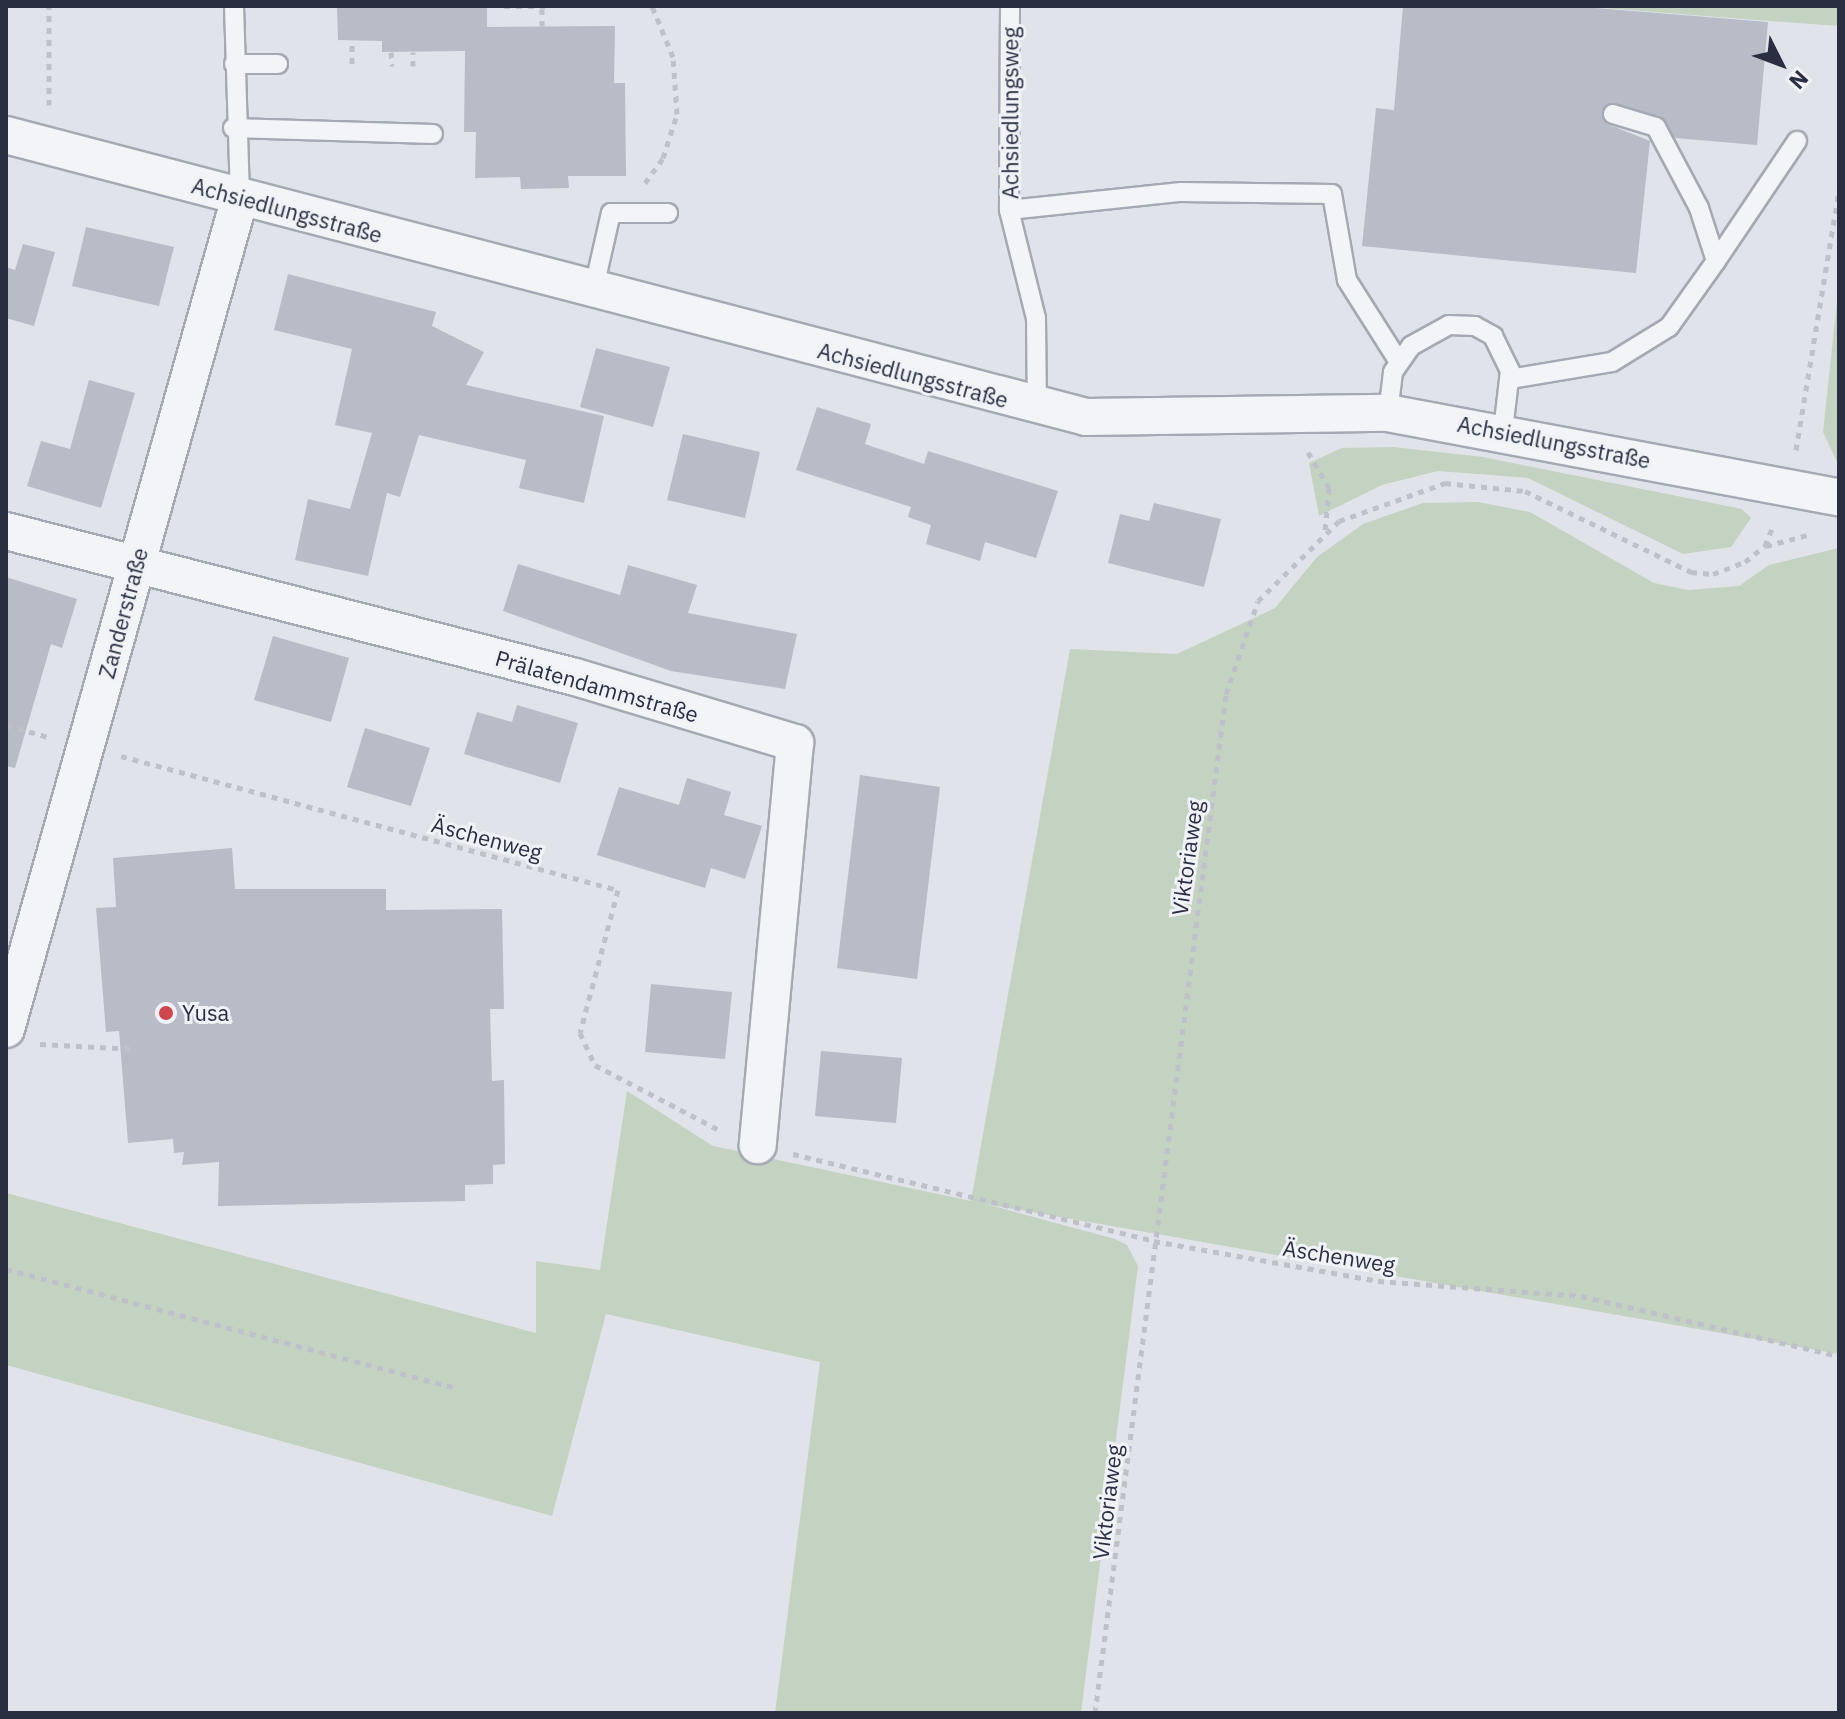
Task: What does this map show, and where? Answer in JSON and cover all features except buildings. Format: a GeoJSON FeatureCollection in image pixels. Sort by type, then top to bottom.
{"type":"FeatureCollection","features":[{"type":"Feature","properties":{"kind":"street","name":"Achsiedlungsstraße"},"geometry":{"type":"LineString","coordinates":[[6,135],[1037,407],[1134,419],[1388,413],[1503,431],[1833,514]]}},
{"type":"Feature","properties":{"kind":"street","name":"Zanderstraße"},"geometry":{"type":"LineString","coordinates":[[18,1035],[135,568],[240,197]]}},
{"type":"Feature","properties":{"kind":"street","name":"Prälatendammstraße"},"geometry":{"type":"LineString","coordinates":[[6,531],[135,568],[575,677],[795,743],[758,1145]]}},
{"type":"Feature","properties":{"kind":"lane"},"geometry":{"type":"LineString","coordinates":[[234,6],[233,128],[240,197]]}},
{"type":"Feature","properties":{"kind":"lane","name":"Achsiedlungsweg"},"geometry":{"type":"LineString","coordinates":[[1010,6],[1009,210],[1036,318],[1037,407]]}},
{"type":"Feature","properties":{"kind":"lane"},"geometry":{"type":"LineString","coordinates":[[234,64],[278,64]]}},
{"type":"Feature","properties":{"kind":"lane"},"geometry":{"type":"LineString","coordinates":[[1613,114],[1656,127],[1699,208],[1716,261]]}},
{"type":"Feature","properties":{"kind":"lane"},"geometry":{"type":"LineString","coordinates":[[233,128],[433,134]]}},
{"type":"Feature","properties":{"kind":"lane"},"geometry":{"type":"LineString","coordinates":[[1510,379],[1612,362],[1669,327],[1797,141]]}},
{"type":"Feature","properties":{"kind":"lane"},"geometry":{"type":"LineString","coordinates":[[1009,210],[1181,192],[1332,194],[1347,280],[1399,362]]}},
{"type":"Feature","properties":{"kind":"lane"},"geometry":{"type":"LineString","coordinates":[[593,292],[611,213],[668,213]]}},
{"type":"Feature","properties":{"kind":"lane"},"geometry":{"type":"LineString","coordinates":[[1388,413],[1399,362],[1427,333],[1475,326],[1505,353],[1510,379],[1503,431]]}},
{"type":"Feature","properties":{"kind":"path"},"geometry":{"type":"LineString","coordinates":[[48,146],[49,6]]}},
{"type":"Feature","properties":{"kind":"path"},"geometry":{"type":"LineString","coordinates":[[504,6],[544,8],[542,26]]}},
{"type":"Feature","properties":{"kind":"path"},"geometry":{"type":"LineString","coordinates":[[611,213],[657,169],[677,114],[673,57],[656,8]]}},
{"type":"Feature","properties":{"kind":"path"},"geometry":{"type":"LineString","coordinates":[[352,40],[352,64]]}},
{"type":"Feature","properties":{"kind":"path"},"geometry":{"type":"LineString","coordinates":[[391,52],[392,66]]}},
{"type":"Feature","properties":{"kind":"path"},"geometry":{"type":"LineString","coordinates":[[413,52],[413,66]]}},
{"type":"Feature","properties":{"kind":"path"},"geometry":{"type":"LineString","coordinates":[[1799,441],[1839,190]]}},
{"type":"Feature","properties":{"kind":"path"},"geometry":{"type":"LineString","coordinates":[[1307,450],[1329,488],[1325,532]]}},
{"type":"Feature","properties":{"kind":"path","name":"Viktoriaweg"},"geometry":{"type":"LineString","coordinates":[[1095,1713],[1154,1241],[1234,658],[1258,601],[1325,532],[1373,503],[1468,483],[1557,503],[1691,572],[1730,570],[1765,546]]}},
{"type":"Feature","properties":{"kind":"path"},"geometry":{"type":"LineString","coordinates":[[1765,546],[1833,514]]}},
{"type":"Feature","properties":{"kind":"path"},"geometry":{"type":"LineString","coordinates":[[1765,546],[1771,531]]}},
{"type":"Feature","properties":{"kind":"path"},"geometry":{"type":"LineString","coordinates":[[6,725],[61,740]]}},
{"type":"Feature","properties":{"kind":"path","name":"Äschenweg"},"geometry":{"type":"LineString","coordinates":[[112,753],[618,890],[580,1033],[595,1065],[647,1097]]}},
{"type":"Feature","properties":{"kind":"path"},"geometry":{"type":"LineString","coordinates":[[18,1035],[136,1049]]}},
{"type":"Feature","properties":{"kind":"path","name":"Äschenweg"},"geometry":{"type":"LineString","coordinates":[[837,1164],[1154,1241],[1378,1281],[1581,1296],[1839,1356]]}},
{"type":"Feature","properties":{"kind":"path"},"geometry":{"type":"LineString","coordinates":[[6,1269],[455,1388]]}},
{"type":"Feature","properties":{"kind":"green space"},"geometry":{"type":"Polygon","coordinates":[[[1578,6],[1839,6],[1839,26],[1770,21],[1578,6]]]}},
{"type":"Feature","properties":{"kind":"green space"},"geometry":{"type":"Polygon","coordinates":[[[1839,283],[1839,466],[1823,432],[1839,283]]]}},
{"type":"Feature","properties":{"kind":"green space"},"geometry":{"type":"Polygon","coordinates":[[[1393,447],[1483,457],[1742,509],[1751,518],[1731,547],[1683,554],[1528,478],[1438,471],[1382,485],[1319,516],[1309,463],[1342,448],[1393,447]]]}},
{"type":"Feature","properties":{"kind":"green space"},"geometry":{"type":"Polygon","coordinates":[[[1478,502],[1530,512],[1654,583],[1688,590],[1739,586],[1769,565],[1839,548],[1839,1354],[986,1204],[1115,1239],[1127,1245],[1138,1266],[1081,1713],[775,1713],[820,1362],[606,1314],[552,1516],[6,1365],[6,1193],[536,1333],[536,1261],[600,1270],[627,1091],[713,1146],[971,1201],[1070,649],[1177,654],[1275,608],[1317,557],[1363,524],[1423,503],[1478,502]]]}},
{"type":"Feature","properties":{"kind":"place","name":"Yusa"},"geometry":{"type":"Point","coordinates":[166,1013]}}]}
